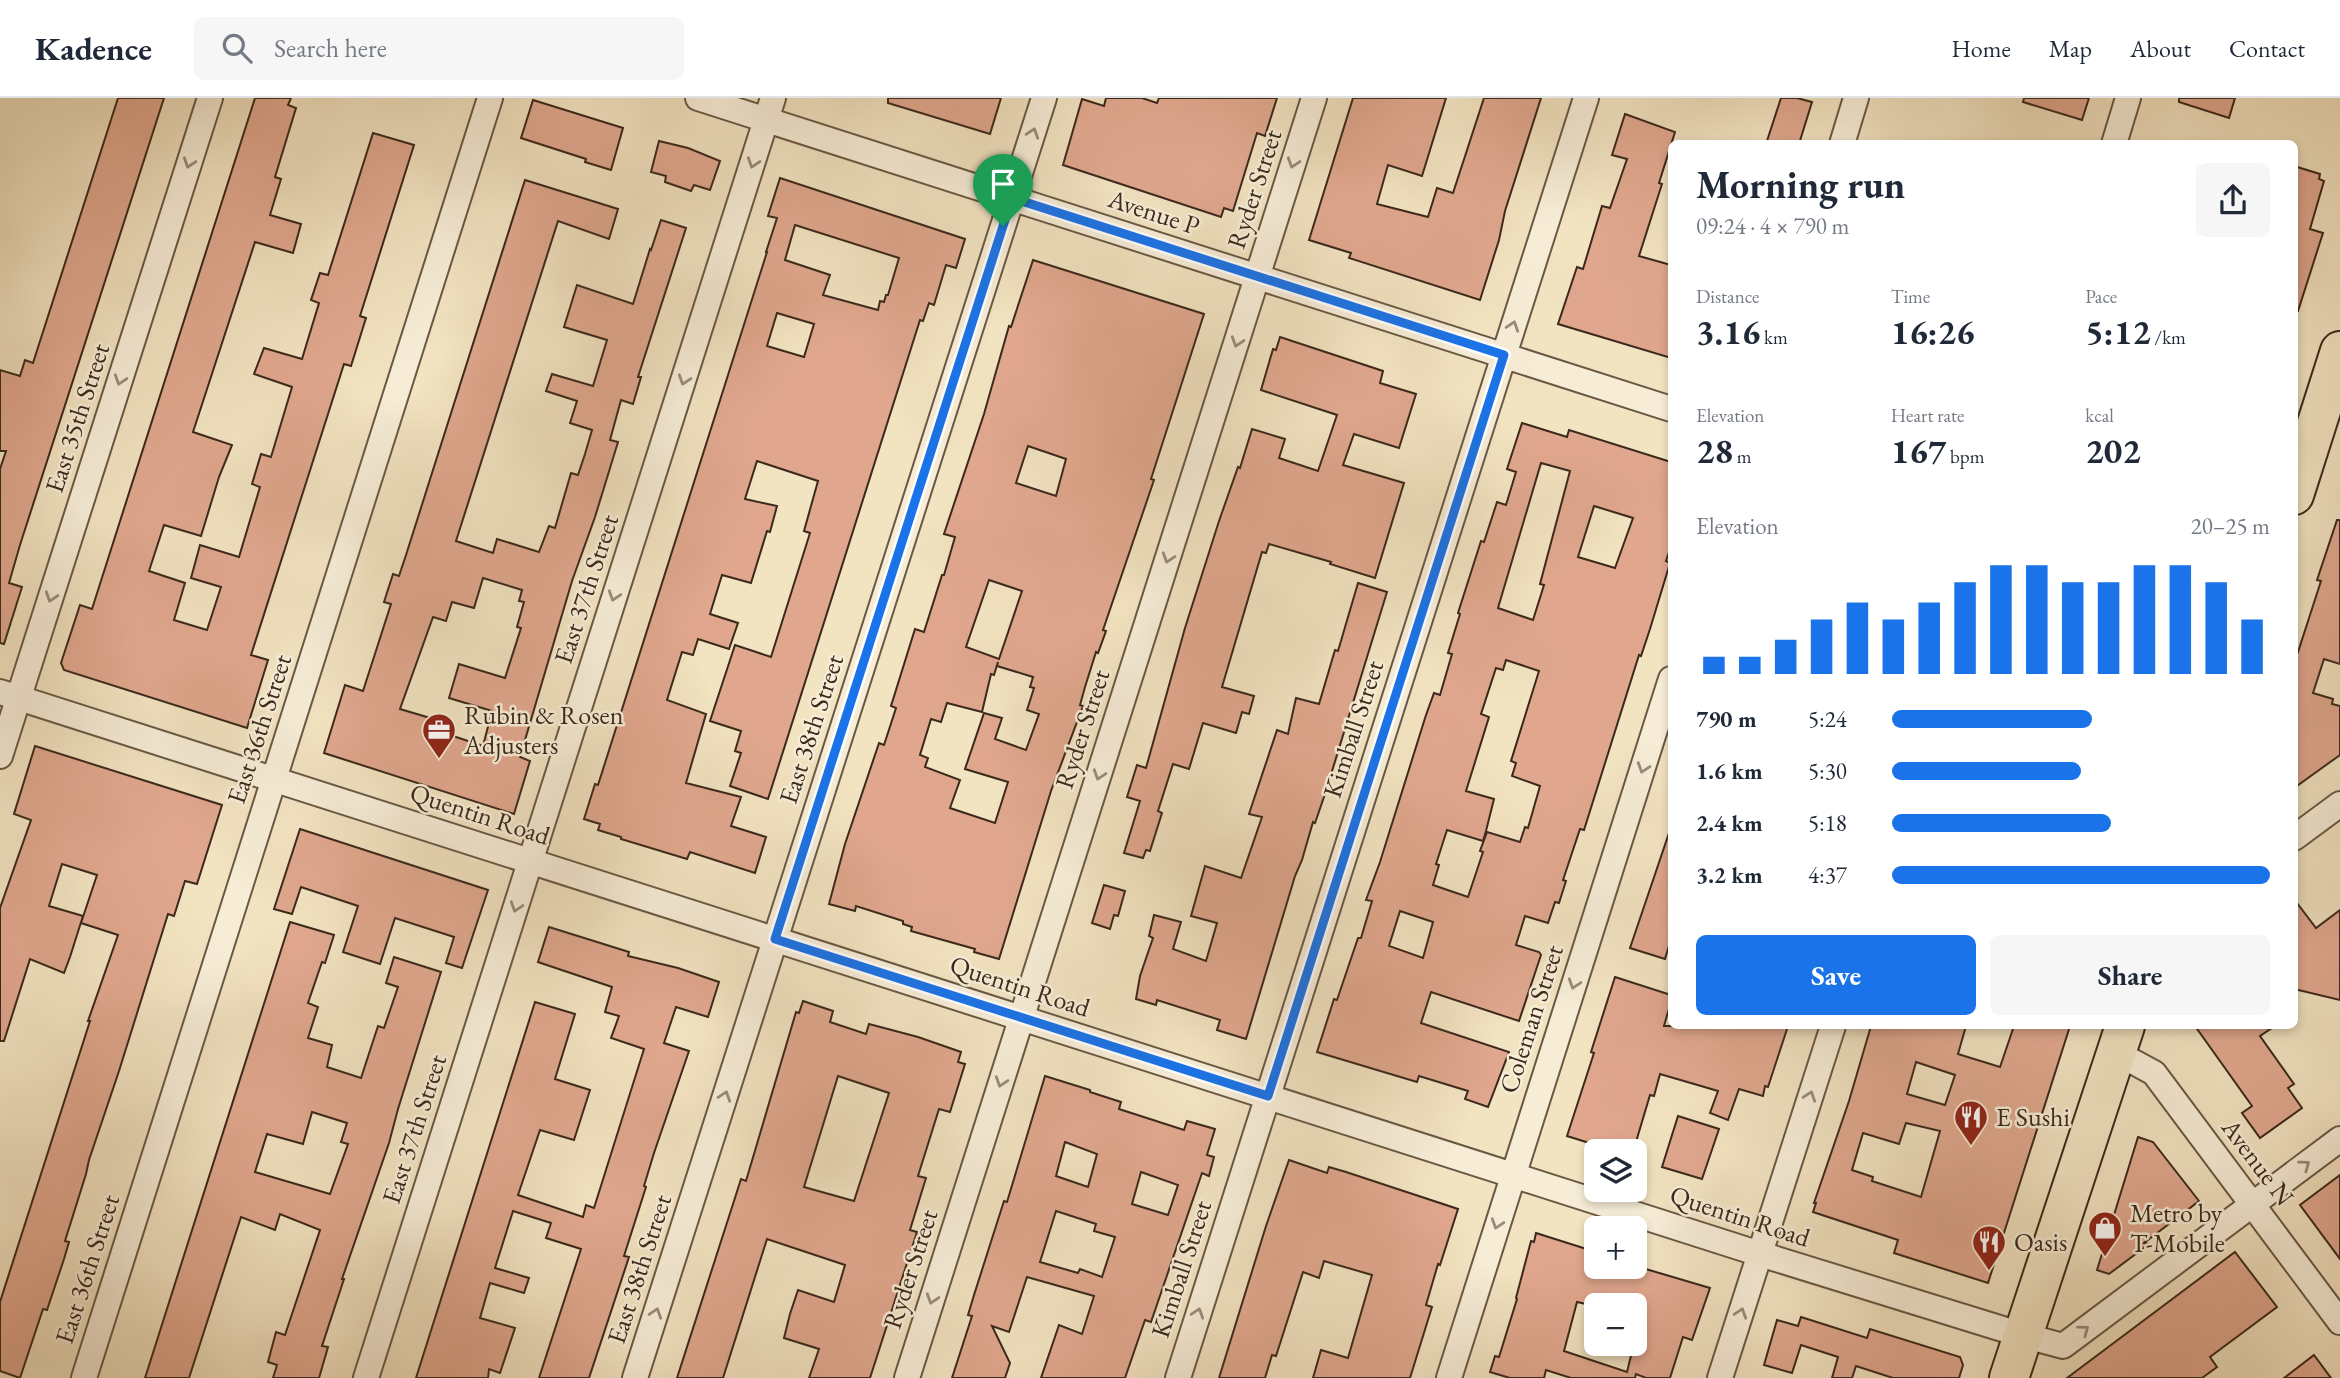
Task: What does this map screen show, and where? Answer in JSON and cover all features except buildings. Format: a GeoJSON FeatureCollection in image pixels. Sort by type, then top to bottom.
{"type":"FeatureCollection","features":[{"type":"Feature","properties":{"kind":"main road"},"geometry":{"type":"LineString","coordinates":[[2298,482],[2340,351]]}},
{"type":"Feature","properties":{"kind":"main road"},"geometry":{"type":"LineString","coordinates":[[2009,1378],[2121,1039]]}},
{"type":"Feature","properties":{"kind":"street","name":"East 35th Street"},"geometry":{"type":"LineString","coordinates":[[0,756],[9,695],[210,98]]}},
{"type":"Feature","properties":{"kind":"street","name":"East 36th Street"},"geometry":{"type":"LineString","coordinates":[[84,1378],[490,98]]}},
{"type":"Feature","properties":{"kind":"street","name":"Avenue P"},"geometry":{"type":"LineString","coordinates":[[698,98],[770,109],[1012,198],[1668,408]]}},
{"type":"Feature","properties":{"kind":"street","name":"East 38th Street"},"geometry":{"type":"LineString","coordinates":[[635,1378],[1044,98]]}},
{"type":"Feature","properties":{"kind":"street","name":"Ryder Street"},"geometry":{"type":"LineString","coordinates":[[907,1378],[1314,98]]}},
{"type":"Feature","properties":{"kind":"street","name":"Kimball Street"},"geometry":{"type":"LineString","coordinates":[[1178,1378],[1586,98]]}},
{"type":"Feature","properties":{"kind":"street"},"geometry":{"type":"LineString","coordinates":[[1843,140],[1856,98]]}},
{"type":"Feature","properties":{"kind":"street"},"geometry":{"type":"LineString","coordinates":[[2115,140],[2128,98]]}},
{"type":"Feature","properties":{"kind":"street","name":"East 37th Street"},"geometry":{"type":"LineString","coordinates":[[366,1378],[770,109]]}},
{"type":"Feature","properties":{"kind":"street","name":"Coleman Street"},"geometry":{"type":"LineString","coordinates":[[1449,1378],[1668,688]]}},
{"type":"Feature","properties":{"kind":"street","name":"Quentin Road"},"geometry":{"type":"LineString","coordinates":[[9,695],[1760,1254],[2063,1346],[2252,1204]]}},
{"type":"Feature","properties":{"kind":"street"},"geometry":{"type":"LineString","coordinates":[[2298,835],[2340,804]]}},
{"type":"Feature","properties":{"kind":"street"},"geometry":{"type":"LineString","coordinates":[[1720,1378],[1832,1029]]}},
{"type":"Feature","properties":{"kind":"street","name":"Avenue N"},"geometry":{"type":"LineString","coordinates":[[2121,1039],[2154,1073],[2340,1322]]}},
{"type":"Feature","properties":{"kind":"street"},"geometry":{"type":"LineString","coordinates":[[2252,1204],[2340,1139]]}},
{"type":"Feature","properties":{"kind":"place","name":"Rubin & Rosen Adjusters"},"geometry":{"type":"Point","coordinates":[439,760]}},
{"type":"Feature","properties":{"kind":"place","name":"E Sushi"},"geometry":{"type":"Point","coordinates":[1971,1147]}},
{"type":"Feature","properties":{"kind":"place","name":"Metro by T-Mobile"},"geometry":{"type":"Point","coordinates":[2105,1258]}},
{"type":"Feature","properties":{"kind":"place","name":"Oasis"},"geometry":{"type":"Point","coordinates":[1989,1272]}},
{"type":"Feature","properties":{"kind":"route"},"geometry":{"type":"LineString","coordinates":[[1012,198],[1504,355],[1268,1096],[775,939],[1003,226],[1012,198]]}}]}
